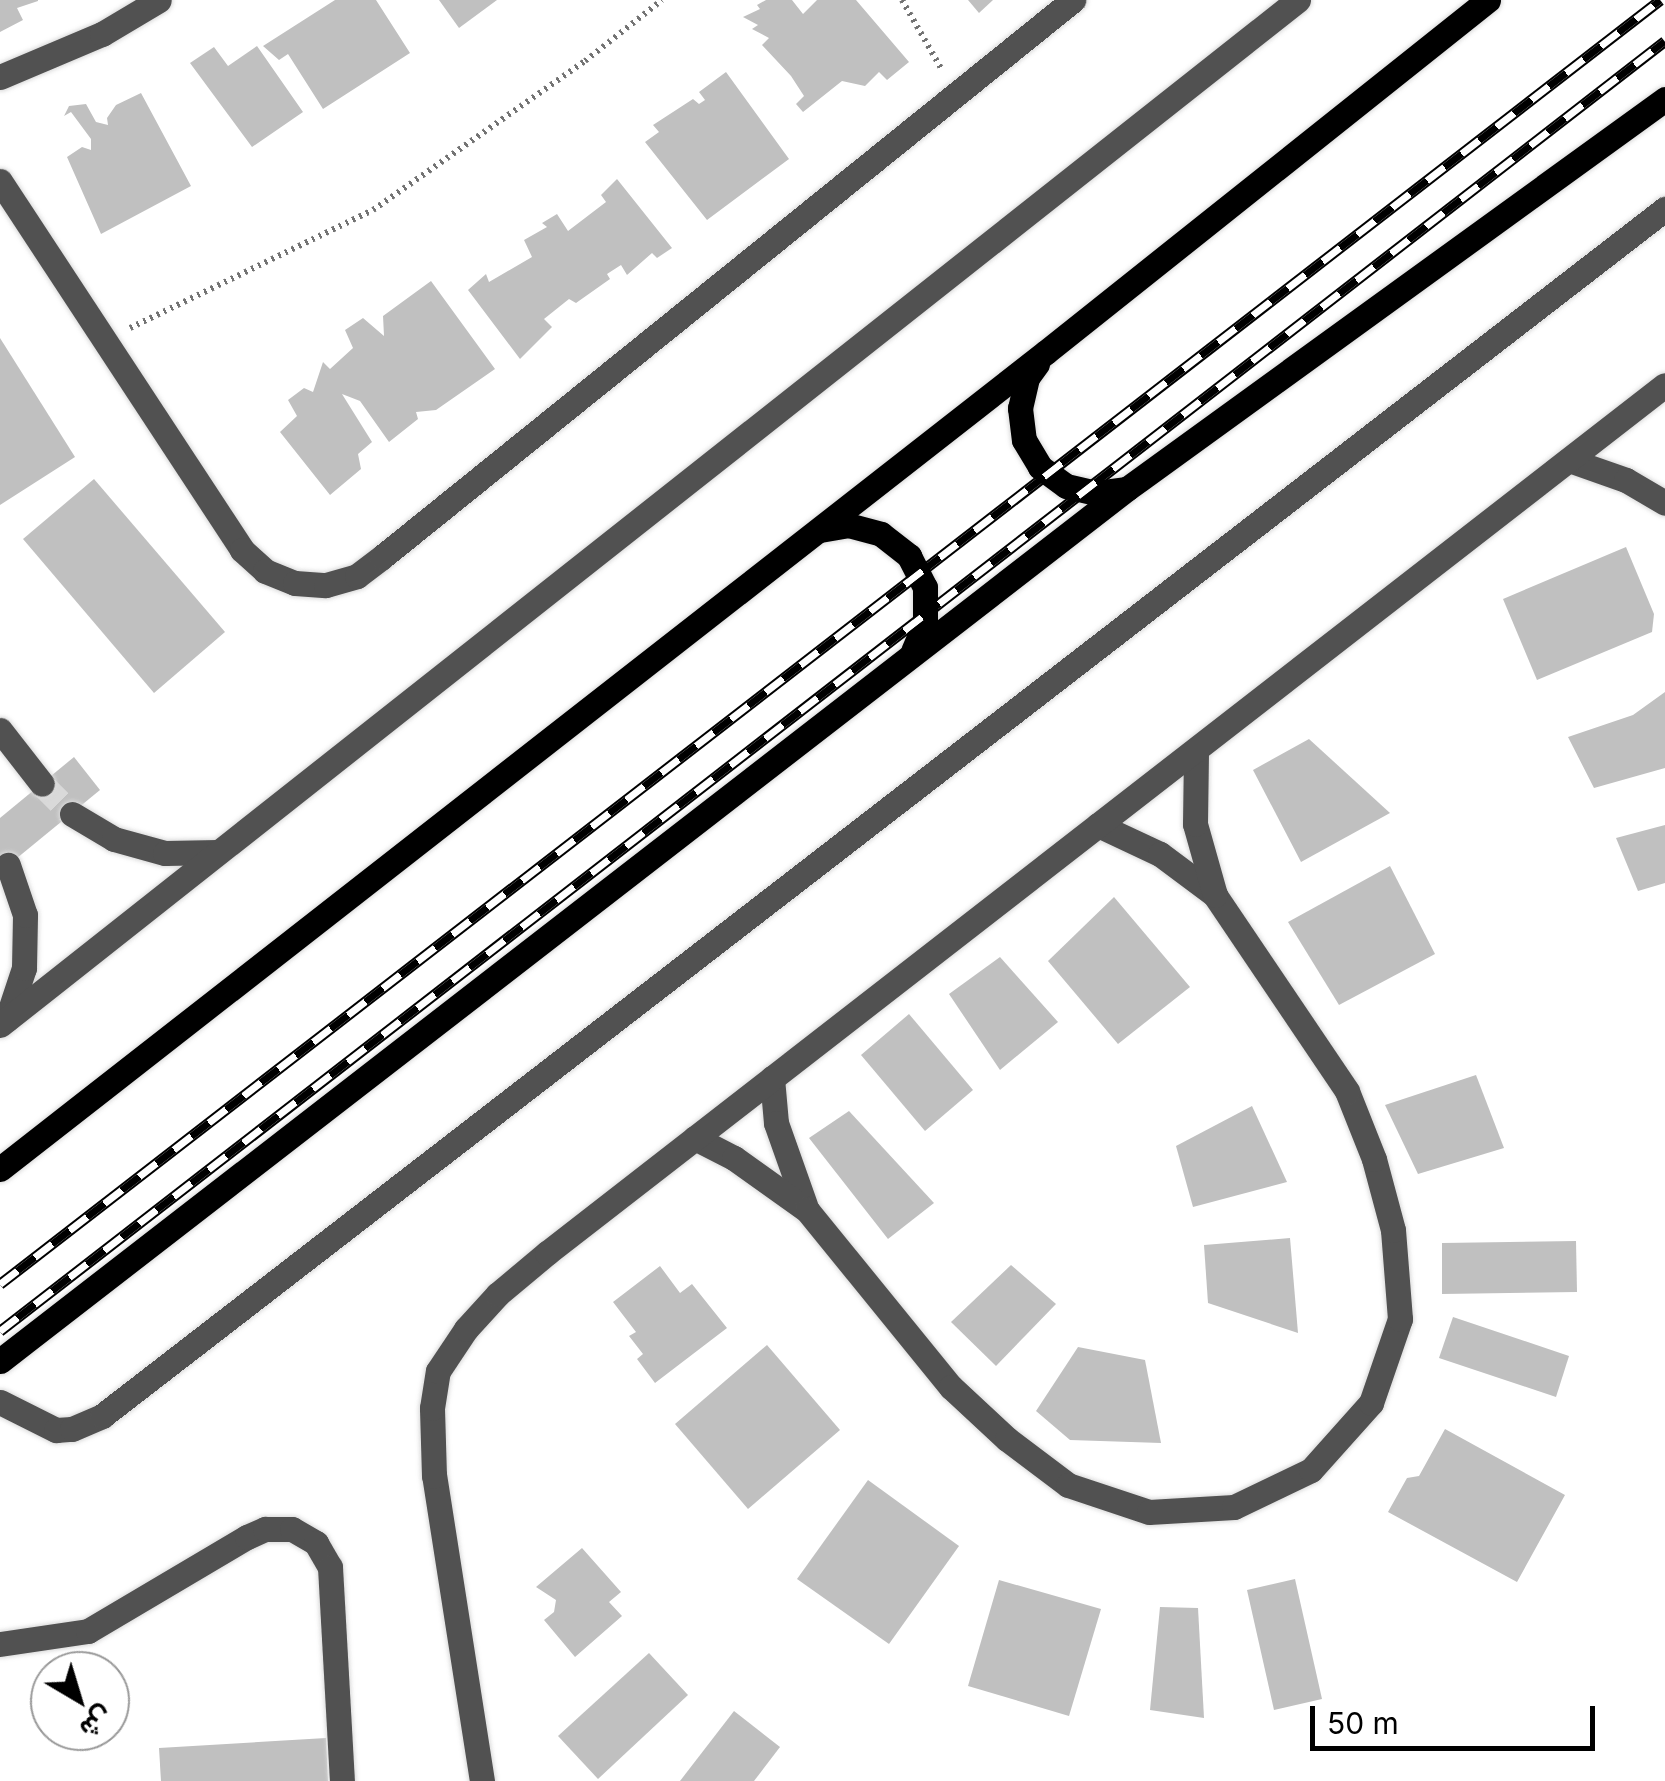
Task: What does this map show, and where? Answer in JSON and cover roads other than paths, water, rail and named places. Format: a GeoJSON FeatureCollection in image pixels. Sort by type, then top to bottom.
{"type":"FeatureCollection","features":[{"type":"Feature","properties":{"kind":"main road"},"geometry":{"type":"LineString","coordinates":[[0,1169],[1046,352],[1488,0]]}},
{"type":"Feature","properties":{"kind":"main road"},"geometry":{"type":"LineString","coordinates":[[0,1361],[1128,488],[1665,99]]}},
{"type":"Feature","properties":{"kind":"main road"},"geometry":{"type":"LineString","coordinates":[[1046,352],[1027,378],[1020,408],[1024,440],[1032,454],[1040,467],[1066,486],[1097,493],[1128,488]]}},
{"type":"Feature","properties":{"kind":"main road"},"geometry":{"type":"LineString","coordinates":[[813,532],[848,525],[881,534],[909,556],[924,587],[925,623],[910,655]]}},
{"type":"Feature","properties":{"kind":"street"},"geometry":{"type":"LineString","coordinates":[[0,77],[102,34],[158,0]]}},
{"type":"Feature","properties":{"kind":"street"},"geometry":{"type":"LineString","coordinates":[[0,180],[242,550],[265,571],[294,583],[326,585],[356,576],[382,557],[1073,0]]}},
{"type":"Feature","properties":{"kind":"street"},"geometry":{"type":"LineString","coordinates":[[4,1022],[1298,0]]}},
{"type":"Feature","properties":{"kind":"street"},"geometry":{"type":"LineString","coordinates":[[0,1402],[56,1430],[72,1430],[102,1416],[1665,209]]}},
{"type":"Feature","properties":{"kind":"street"},"geometry":{"type":"LineString","coordinates":[[482,1781],[434,1476],[432,1408],[438,1370],[466,1329],[498,1294],[772,1078],[1665,385]]}},
{"type":"Feature","properties":{"kind":"street"},"geometry":{"type":"LineString","coordinates":[[1569,460],[1626,480],[1665,503]]}},
{"type":"Feature","properties":{"kind":"street"},"geometry":{"type":"LineString","coordinates":[[0,730],[42,784]]}},
{"type":"Feature","properties":{"kind":"street"},"geometry":{"type":"LineString","coordinates":[[696,1138],[734,1158],[807,1210],[951,1387],[1007,1439],[1068,1486],[1148,1512],[1234,1507],[1311,1470],[1371,1403],[1400,1319],[1393,1230],[1374,1159],[1347,1092],[1215,895],[1194,824],[1196,750]]}},
{"type":"Feature","properties":{"kind":"street"},"geometry":{"type":"LineString","coordinates":[[72,814],[114,839],[165,853],[218,852]]}},
{"type":"Feature","properties":{"kind":"street"},"geometry":{"type":"LineString","coordinates":[[1098,825],[1160,854],[1215,895]]}},
{"type":"Feature","properties":{"kind":"street"},"geometry":{"type":"LineString","coordinates":[[4,1022],[24,968],[24,914],[8,864]]}},
{"type":"Feature","properties":{"kind":"street"},"geometry":{"type":"LineString","coordinates":[[772,1078],[776,1123],[807,1210]]}},
{"type":"Feature","properties":{"kind":"street"},"geometry":{"type":"LineString","coordinates":[[0,1644],[88,1631],[113,1620],[247,1537],[265,1529],[292,1529],[316,1543],[330,1567],[342,1781]]}},
{"type":"Feature","properties":{"kind":"tunnel"},"geometry":{"type":"LineString","coordinates":[[42,784],[72,814]]}},
{"type":"Feature","properties":{"kind":"railway"},"geometry":{"type":"LineString","coordinates":[[0,1284],[1660,0]]}},
{"type":"Feature","properties":{"kind":"railway"},"geometry":{"type":"LineString","coordinates":[[0,1331],[1665,41]]}}]}
